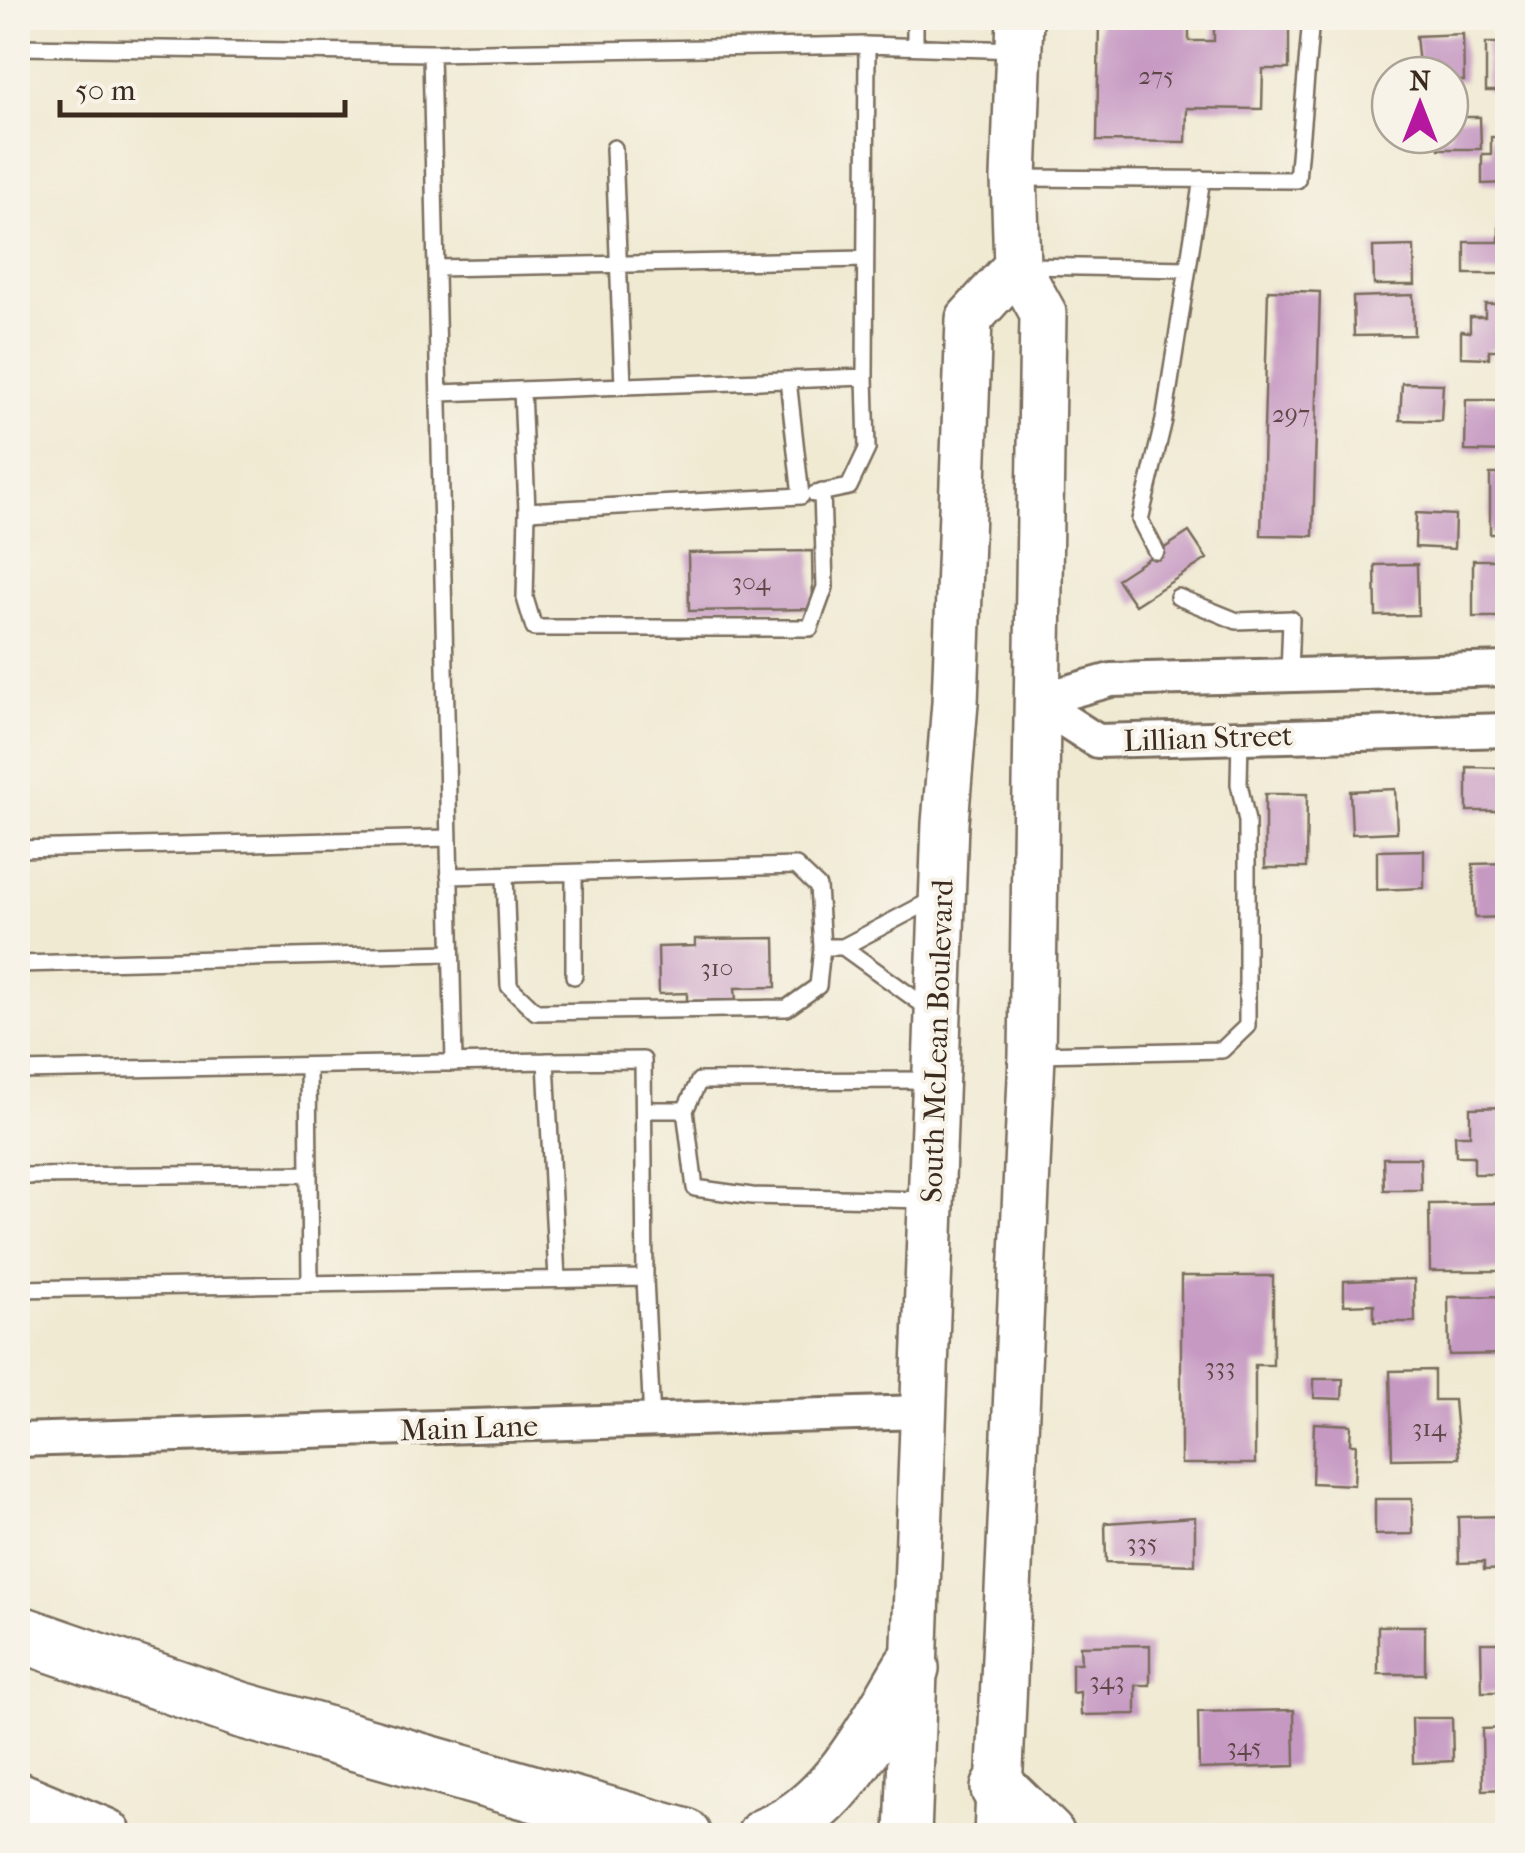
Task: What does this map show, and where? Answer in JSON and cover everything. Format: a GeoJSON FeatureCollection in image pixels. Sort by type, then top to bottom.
{"type":"FeatureCollection","features":[{"type":"Feature","properties":{"kind":"highway"},"geometry":{"type":"LineString","coordinates":[[18,1634],[241,1710],[683,1836]]}},
{"type":"Feature","properties":{"kind":"highway"},"geometry":{"type":"LineString","coordinates":[[765,1836],[808,1815],[856,1758],[911,1668]]}},
{"type":"Feature","properties":{"kind":"highway"},"geometry":{"type":"LineString","coordinates":[[377,1751],[564,1836]]}},
{"type":"Feature","properties":{"kind":"highway"},"geometry":{"type":"LineString","coordinates":[[18,1800],[104,1836]]}},
{"type":"Feature","properties":{"kind":"highway"},"geometry":{"type":"LineString","coordinates":[[998,1812],[1046,1836]]}},
{"type":"Feature","properties":{"kind":"main road"},"geometry":{"type":"LineString","coordinates":[[998,1812],[1032,1054],[1042,313],[1017,266],[1014,178],[1019,34]]}},
{"type":"Feature","properties":{"kind":"main road","name":"South McLean Boulevard"},"geometry":{"type":"LineString","coordinates":[[908,1836],[921,1412],[969,319],[1017,266]]}},
{"type":"Feature","properties":{"kind":"street","name":"Lillian Street"},"geometry":{"type":"LineString","coordinates":[[1035,702],[1111,680],[1508,668]]}},
{"type":"Feature","properties":{"kind":"street","name":"Lillian Street"},"geometry":{"type":"LineString","coordinates":[[1035,702],[1097,741],[1508,730]]}},
{"type":"Feature","properties":{"kind":"street","name":"Main Lane"},"geometry":{"type":"LineString","coordinates":[[18,1440],[652,1424],[921,1412]]}},
{"type":"Feature","properties":{"kind":"lane"},"geometry":{"type":"LineString","coordinates":[[915,18],[916,46]]}},
{"type":"Feature","properties":{"kind":"lane"},"geometry":{"type":"LineString","coordinates":[[1014,178],[1297,180],[1311,18]]}},
{"type":"Feature","properties":{"kind":"lane"},"geometry":{"type":"LineString","coordinates":[[18,46],[431,54],[916,46],[1019,34]]}},
{"type":"Feature","properties":{"kind":"lane"},"geometry":{"type":"LineString","coordinates":[[527,511],[801,496],[848,487],[867,449],[867,44]]}},
{"type":"Feature","properties":{"kind":"lane"},"geometry":{"type":"LineString","coordinates":[[431,54],[454,1063]]}},
{"type":"Feature","properties":{"kind":"lane"},"geometry":{"type":"LineString","coordinates":[[614,148],[623,386]]}},
{"type":"Feature","properties":{"kind":"lane"},"geometry":{"type":"LineString","coordinates":[[1156,551],[1140,520],[1164,420],[1202,179]]}},
{"type":"Feature","properties":{"kind":"lane"},"geometry":{"type":"LineString","coordinates":[[437,268],[866,259]]}},
{"type":"Feature","properties":{"kind":"lane"},"geometry":{"type":"LineString","coordinates":[[1017,266],[1188,270]]}},
{"type":"Feature","properties":{"kind":"lane"},"geometry":{"type":"LineString","coordinates":[[440,393],[865,377]]}},
{"type":"Feature","properties":{"kind":"lane"},"geometry":{"type":"LineString","coordinates":[[788,380],[801,496]]}},
{"type":"Feature","properties":{"kind":"lane"},"geometry":{"type":"LineString","coordinates":[[522,390],[526,598],[534,628],[810,628],[825,587],[822,492]]}},
{"type":"Feature","properties":{"kind":"lane"},"geometry":{"type":"LineString","coordinates":[[1178,597],[1236,621],[1291,620],[1289,674]]}},
{"type":"Feature","properties":{"kind":"lane"},"geometry":{"type":"LineString","coordinates":[[1032,1054],[1222,1050],[1247,1026],[1247,821],[1239,784],[1240,737]]}},
{"type":"Feature","properties":{"kind":"lane"},"geometry":{"type":"LineString","coordinates":[[18,849],[448,838]]}},
{"type":"Feature","properties":{"kind":"lane"},"geometry":{"type":"LineString","coordinates":[[449,876],[505,874],[574,873],[796,866],[818,887],[822,947],[818,986],[787,1008],[536,1012],[509,986],[505,874]]}},
{"type":"Feature","properties":{"kind":"lane"},"geometry":{"type":"LineString","coordinates":[[574,873],[574,976]]}},
{"type":"Feature","properties":{"kind":"lane"},"geometry":{"type":"LineString","coordinates":[[822,947],[843,946],[942,896]]}},
{"type":"Feature","properties":{"kind":"lane"},"geometry":{"type":"LineString","coordinates":[[843,946],[939,1016]]}},
{"type":"Feature","properties":{"kind":"lane"},"geometry":{"type":"LineString","coordinates":[[18,964],[451,953]]}},
{"type":"Feature","properties":{"kind":"lane"},"geometry":{"type":"LineString","coordinates":[[18,1071],[643,1060],[644,1278],[652,1424]]}},
{"type":"Feature","properties":{"kind":"lane"},"geometry":{"type":"LineString","coordinates":[[546,1061],[556,1279]]}},
{"type":"Feature","properties":{"kind":"lane"},"geometry":{"type":"LineString","coordinates":[[308,1066],[310,1284]]}},
{"type":"Feature","properties":{"kind":"lane"},"geometry":{"type":"LineString","coordinates":[[932,1200],[752,1196],[696,1188],[685,1110],[699,1081],[938,1080]]}},
{"type":"Feature","properties":{"kind":"lane"},"geometry":{"type":"LineString","coordinates":[[644,1110],[685,1110]]}},
{"type":"Feature","properties":{"kind":"lane"},"geometry":{"type":"LineString","coordinates":[[18,1176],[309,1174]]}},
{"type":"Feature","properties":{"kind":"lane"},"geometry":{"type":"LineString","coordinates":[[18,1289],[644,1278]]}},
{"type":"Feature","properties":{"kind":"building"},"geometry":{"type":"Polygon","coordinates":[[[1099,18],[1189,18],[1189,41],[1214,41],[1214,18],[1283,18],[1283,22],[1289,22],[1289,69],[1263,69],[1262,109],[1187,108],[1186,142],[1097,141],[1099,18]]]}},
{"type":"Feature","properties":{"kind":"building"},"geometry":{"type":"Polygon","coordinates":[[[1463,34],[1463,55],[1418,55],[1416,36],[1463,34]]]}},
{"type":"Feature","properties":{"kind":"building"},"geometry":{"type":"Polygon","coordinates":[[[1486,43],[1508,43],[1508,91],[1486,91],[1486,43]]]}},
{"type":"Feature","properties":{"kind":"building"},"geometry":{"type":"Polygon","coordinates":[[[1470,117],[1480,117],[1481,149],[1470,149],[1470,117]]]}},
{"type":"Feature","properties":{"kind":"building"},"geometry":{"type":"Polygon","coordinates":[[[1491,137],[1508,137],[1508,183],[1482,184],[1482,154],[1491,154],[1491,137]]]}},
{"type":"Feature","properties":{"kind":"building"},"geometry":{"type":"Polygon","coordinates":[[[1499,211],[1508,211],[1508,274],[1465,274],[1465,242],[1499,242],[1499,211]]]}},
{"type":"Feature","properties":{"kind":"building"},"geometry":{"type":"Polygon","coordinates":[[[1414,246],[1415,285],[1374,285],[1373,247],[1414,246]]]}},
{"type":"Feature","properties":{"kind":"building"},"geometry":{"type":"Polygon","coordinates":[[[1268,290],[1320,292],[1313,536],[1261,535],[1268,290]]]}},
{"type":"Feature","properties":{"kind":"building"},"geometry":{"type":"Polygon","coordinates":[[[1413,295],[1414,335],[1354,336],[1353,297],[1413,295]]]}},
{"type":"Feature","properties":{"kind":"building"},"geometry":{"type":"Polygon","coordinates":[[[1485,304],[1508,304],[1508,350],[1489,350],[1489,358],[1461,357],[1461,331],[1470,332],[1470,317],[1485,317],[1485,304]]]}},
{"type":"Feature","properties":{"kind":"building"},"geometry":{"type":"Polygon","coordinates":[[[1402,383],[1443,384],[1441,421],[1400,420],[1402,383]]]}},
{"type":"Feature","properties":{"kind":"building"},"geometry":{"type":"Polygon","coordinates":[[[1466,400],[1508,400],[1508,452],[1465,451],[1466,400]]]}},
{"type":"Feature","properties":{"kind":"building"},"geometry":{"type":"Polygon","coordinates":[[[1490,474],[1508,474],[1508,534],[1490,534],[1490,474]]]}},
{"type":"Feature","properties":{"kind":"building"},"geometry":{"type":"Polygon","coordinates":[[[1416,513],[1455,515],[1454,549],[1415,547],[1416,513]]]}},
{"type":"Feature","properties":{"kind":"building"},"geometry":{"type":"Polygon","coordinates":[[[1189,532],[1207,559],[1135,605],[1117,579],[1189,532]]]}},
{"type":"Feature","properties":{"kind":"building"},"geometry":{"type":"Polygon","coordinates":[[[812,551],[813,609],[689,611],[688,553],[812,551]]]}},
{"type":"Feature","properties":{"kind":"building"},"geometry":{"type":"Polygon","coordinates":[[[1473,560],[1508,560],[1508,617],[1473,617],[1473,560]]]}},
{"type":"Feature","properties":{"kind":"building"},"geometry":{"type":"Polygon","coordinates":[[[1417,564],[1418,615],[1376,616],[1375,565],[1417,564]]]}},
{"type":"Feature","properties":{"kind":"building"},"geometry":{"type":"Polygon","coordinates":[[[1467,767],[1508,768],[1508,811],[1467,811],[1467,767]]]}},
{"type":"Feature","properties":{"kind":"building"},"geometry":{"type":"Polygon","coordinates":[[[1395,789],[1397,832],[1352,834],[1350,791],[1395,789]]]}},
{"type":"Feature","properties":{"kind":"building"},"geometry":{"type":"Polygon","coordinates":[[[1265,794],[1307,794],[1306,868],[1265,868],[1265,794]]]}},
{"type":"Feature","properties":{"kind":"building"},"geometry":{"type":"Polygon","coordinates":[[[1424,850],[1424,888],[1377,890],[1377,851],[1424,850]]]}},
{"type":"Feature","properties":{"kind":"building"},"geometry":{"type":"Polygon","coordinates":[[[1508,863],[1508,917],[1475,918],[1473,864],[1508,863]]]}},
{"type":"Feature","properties":{"kind":"building"},"geometry":{"type":"Polygon","coordinates":[[[775,938],[776,987],[735,988],[736,1000],[687,1001],[687,993],[659,994],[658,947],[695,946],[695,939],[775,938]]]}},
{"type":"Feature","properties":{"kind":"building"},"geometry":{"type":"Polygon","coordinates":[[[1508,1107],[1508,1174],[1474,1174],[1474,1156],[1456,1156],[1455,1135],[1470,1135],[1470,1108],[1508,1107]]]}},
{"type":"Feature","properties":{"kind":"building"},"geometry":{"type":"Polygon","coordinates":[[[1383,1158],[1420,1158],[1421,1190],[1384,1190],[1383,1158]]]}},
{"type":"Feature","properties":{"kind":"building"},"geometry":{"type":"Polygon","coordinates":[[[1508,1203],[1508,1271],[1430,1271],[1429,1204],[1508,1203]]]}},
{"type":"Feature","properties":{"kind":"building"},"geometry":{"type":"Polygon","coordinates":[[[1181,1276],[1273,1276],[1273,1365],[1255,1365],[1255,1464],[1181,1464],[1181,1276]]]}},
{"type":"Feature","properties":{"kind":"building"},"geometry":{"type":"Polygon","coordinates":[[[1414,1279],[1415,1322],[1374,1322],[1374,1304],[1344,1305],[1344,1281],[1414,1279]]]}},
{"type":"Feature","properties":{"kind":"building"},"geometry":{"type":"Polygon","coordinates":[[[1508,1296],[1508,1354],[1449,1355],[1448,1297],[1508,1296]]]}},
{"type":"Feature","properties":{"kind":"building"},"geometry":{"type":"Polygon","coordinates":[[[1434,1370],[1434,1400],[1454,1400],[1459,1458],[1392,1459],[1390,1371],[1434,1370]]]}},
{"type":"Feature","properties":{"kind":"building"},"geometry":{"type":"Polygon","coordinates":[[[1314,1379],[1343,1379],[1342,1399],[1314,1398],[1314,1379]]]}},
{"type":"Feature","properties":{"kind":"building"},"geometry":{"type":"Polygon","coordinates":[[[1314,1423],[1351,1425],[1350,1444],[1356,1444],[1354,1485],[1312,1483],[1314,1423]]]}},
{"type":"Feature","properties":{"kind":"building"},"geometry":{"type":"Polygon","coordinates":[[[1375,1499],[1412,1499],[1413,1534],[1375,1535],[1375,1499]]]}},
{"type":"Feature","properties":{"kind":"building"},"geometry":{"type":"Polygon","coordinates":[[[1508,1516],[1508,1569],[1484,1570],[1484,1562],[1459,1563],[1458,1517],[1508,1516]]]}},
{"type":"Feature","properties":{"kind":"building"},"geometry":{"type":"Polygon","coordinates":[[[1195,1517],[1195,1565],[1106,1562],[1105,1523],[1195,1517]]]}},
{"type":"Feature","properties":{"kind":"building"},"geometry":{"type":"Polygon","coordinates":[[[1378,1626],[1425,1626],[1425,1674],[1378,1674],[1378,1626]]]}},
{"type":"Feature","properties":{"kind":"building"},"geometry":{"type":"Polygon","coordinates":[[[1481,1643],[1508,1643],[1508,1692],[1482,1692],[1481,1643]]]}},
{"type":"Feature","properties":{"kind":"building"},"geometry":{"type":"Polygon","coordinates":[[[1150,1645],[1150,1685],[1136,1685],[1136,1714],[1081,1715],[1080,1692],[1072,1693],[1072,1663],[1081,1663],[1080,1646],[1150,1645]]]}},
{"type":"Feature","properties":{"kind":"building"},"geometry":{"type":"Polygon","coordinates":[[[1294,1710],[1295,1766],[1199,1769],[1198,1712],[1294,1710]]]}},
{"type":"Feature","properties":{"kind":"building"},"geometry":{"type":"Polygon","coordinates":[[[1412,1718],[1452,1718],[1453,1761],[1413,1763],[1412,1718]]]}},
{"type":"Feature","properties":{"kind":"building"},"geometry":{"type":"Polygon","coordinates":[[[1508,1728],[1508,1789],[1483,1790],[1482,1729],[1508,1728]]]}}]}
